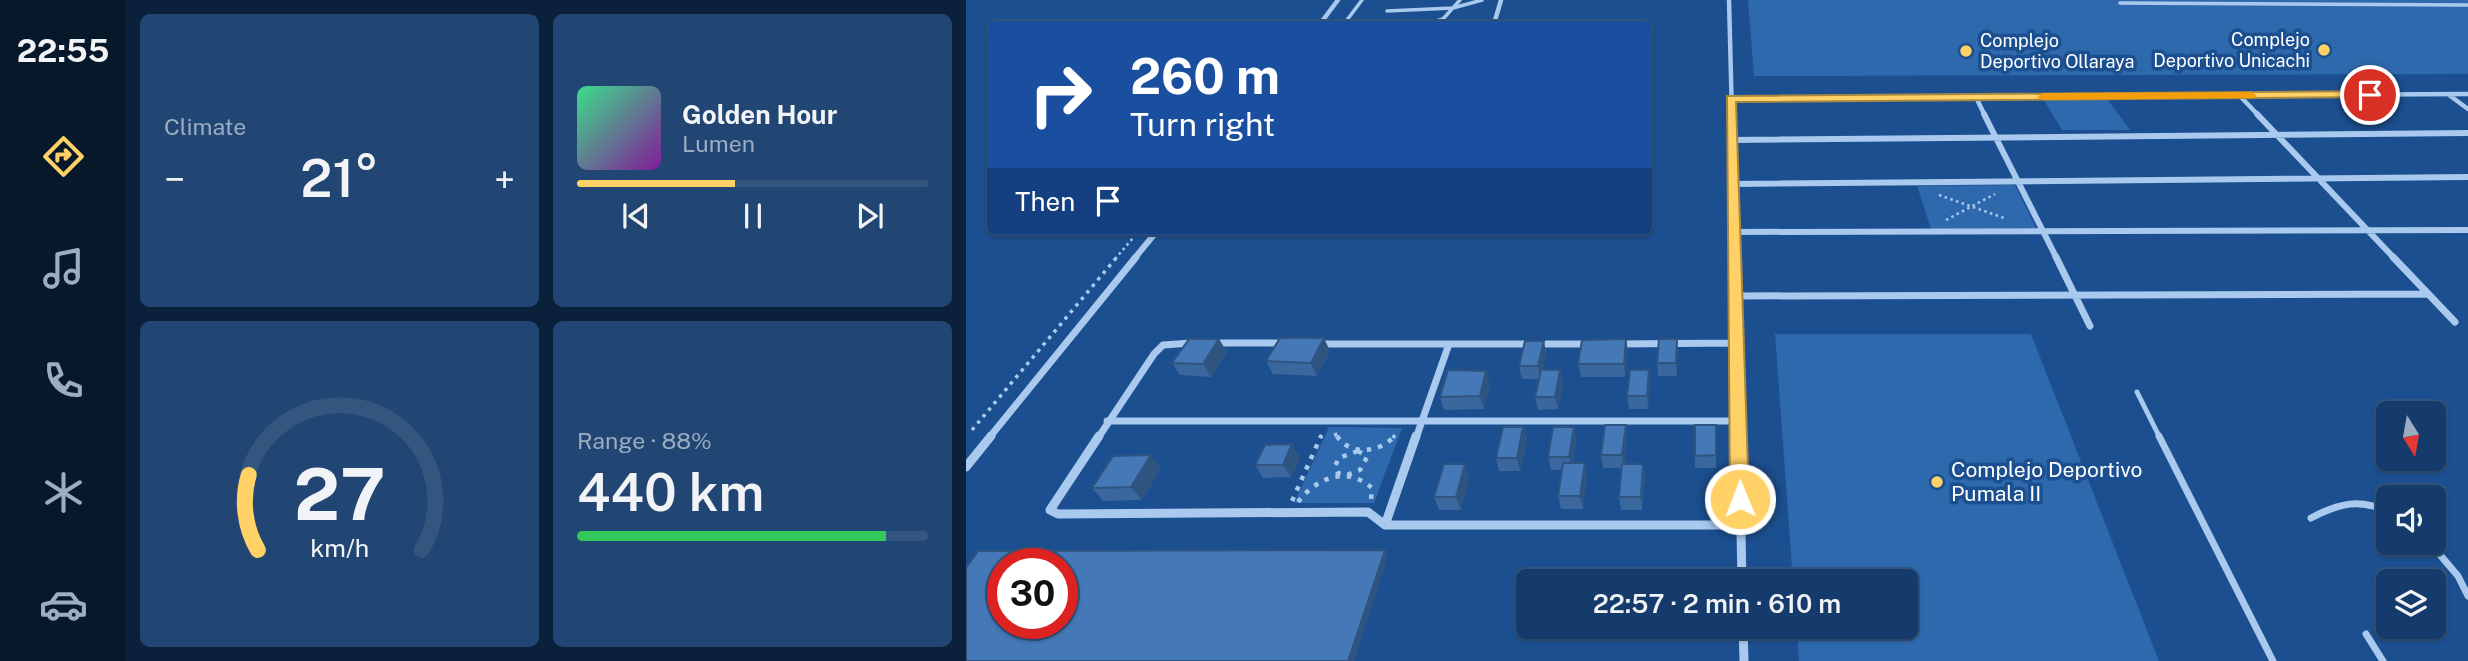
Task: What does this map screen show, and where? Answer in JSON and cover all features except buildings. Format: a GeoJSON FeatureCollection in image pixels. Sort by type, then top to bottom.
{"type":"FeatureCollection","features":[{"type":"Feature","properties":{"kind":"street"},"geometry":{"type":"LineString","coordinates":[[1322,21],[1338,0]]}},
{"type":"Feature","properties":{"kind":"street"},"geometry":{"type":"LineString","coordinates":[[1495,21],[1502,0]]}},
{"type":"Feature","properties":{"kind":"street"},"geometry":{"type":"LineString","coordinates":[[1729,0],[1742,569]]}},
{"type":"Feature","properties":{"kind":"street"},"geometry":{"type":"LineString","coordinates":[[2448,94],[2468,109]]}},
{"type":"Feature","properties":{"kind":"street"},"geometry":{"type":"LineString","coordinates":[[1731,98],[2468,94]]}},
{"type":"Feature","properties":{"kind":"street"},"geometry":{"type":"LineString","coordinates":[[2239,96],[2455,322]]}},
{"type":"Feature","properties":{"kind":"street"},"geometry":{"type":"LineString","coordinates":[[1976,97],[2090,326]]}},
{"type":"Feature","properties":{"kind":"street"},"geometry":{"type":"LineString","coordinates":[[1731,140],[2468,134]]}},
{"type":"Feature","properties":{"kind":"street"},"geometry":{"type":"LineString","coordinates":[[1732,184],[2468,177]]}},
{"type":"Feature","properties":{"kind":"street"},"geometry":{"type":"LineString","coordinates":[[1733,232],[2468,230]]}},
{"type":"Feature","properties":{"kind":"street"},"geometry":{"type":"LineString","coordinates":[[966,467],[1154,235]]}},
{"type":"Feature","properties":{"kind":"street"},"geometry":{"type":"LineString","coordinates":[[1735,296],[2428,294]]}},
{"type":"Feature","properties":{"kind":"street"},"geometry":{"type":"LineString","coordinates":[[1613,344],[1736,343]]}},
{"type":"Feature","properties":{"kind":"street"},"geometry":{"type":"LineString","coordinates":[[1299,344],[1163,345],[1107,421],[1050,510],[1058,514],[1368,512],[1385,525],[1740,525]]}},
{"type":"Feature","properties":{"kind":"street"},"geometry":{"type":"LineString","coordinates":[[1312,344],[1599,344]]}},
{"type":"Feature","properties":{"kind":"street"},"geometry":{"type":"LineString","coordinates":[[1385,525],[1449,344]]}},
{"type":"Feature","properties":{"kind":"street"},"geometry":{"type":"LineString","coordinates":[[1107,421],[1738,421]]}},
{"type":"Feature","properties":{"kind":"street"},"geometry":{"type":"LineString","coordinates":[[1743,639],[1744,661]]}},
{"type":"Feature","properties":{"kind":"lane"},"geometry":{"type":"LineString","coordinates":[[1346,21],[1362,0]]}},
{"type":"Feature","properties":{"kind":"lane"},"geometry":{"type":"LineString","coordinates":[[1436,21],[1443,19],[1460,0]]}},
{"type":"Feature","properties":{"kind":"lane"},"geometry":{"type":"LineString","coordinates":[[1387,11],[1453,8],[1482,0]]}},
{"type":"Feature","properties":{"kind":"lane"},"geometry":{"type":"LineString","coordinates":[[2120,3],[2257,1],[2468,5]]}},
{"type":"Feature","properties":{"kind":"lane"},"geometry":{"type":"LineString","coordinates":[[2137,392],[2273,661]]}},
{"type":"Feature","properties":{"kind":"lane"},"geometry":{"type":"LineString","coordinates":[[2311,518],[2339,502],[2376,505]]}},
{"type":"Feature","properties":{"kind":"lane"},"geometry":{"type":"LineString","coordinates":[[2440,555],[2458,576],[2468,596]]}},
{"type":"Feature","properties":{"kind":"lane"},"geometry":{"type":"LineString","coordinates":[[2367,634],[2383,661]]}},
{"type":"Feature","properties":{"kind":"path"},"geometry":{"type":"LineString","coordinates":[[1931,232],[1930,228],[2018,181]]}},
{"type":"Feature","properties":{"kind":"path"},"geometry":{"type":"LineString","coordinates":[[1938,195],[2007,219]]}},
{"type":"Feature","properties":{"kind":"path"},"geometry":{"type":"LineString","coordinates":[[972,430],[1136,235]]}},
{"type":"Feature","properties":{"kind":"path"},"geometry":{"type":"LineString","coordinates":[[1290,513],[1328,421]]}},
{"type":"Feature","properties":{"kind":"path"},"geometry":{"type":"LineString","coordinates":[[1339,421],[1334,435],[1337,441],[1358,451],[1367,457],[1365,466],[1356,473],[1346,475],[1335,470],[1336,462],[1343,454],[1358,451],[1376,448],[1394,439],[1400,421]]}},
{"type":"Feature","properties":{"kind":"path"},"geometry":{"type":"LineString","coordinates":[[1290,513],[1313,485],[1335,475],[1358,476],[1372,488],[1368,512]]}},
{"type":"Feature","properties":{"kind":"shaded area"},"geometry":{"type":"Polygon","coordinates":[[[1748,0],[2468,0],[2468,74],[1754,76],[1748,0]]]}},
{"type":"Feature","properties":{"kind":"shaded area"},"geometry":{"type":"Polygon","coordinates":[[[2044,100],[2108,100],[2130,130],[2062,130],[2044,100]]]}},
{"type":"Feature","properties":{"kind":"shaded area"},"geometry":{"type":"Polygon","coordinates":[[[2015,185],[2036,228],[1931,229],[1917,186],[2015,185]]]}},
{"type":"Feature","properties":{"kind":"shaded area","name":"Complejo Deportivo Pumala II"},"geometry":{"type":"Polygon","coordinates":[[[1775,334],[2031,334],[2159,661],[1799,661],[1798,639],[1918,639],[1918,569],[1792,569],[1775,334]]]}},
{"type":"Feature","properties":{"kind":"shaded area"},"geometry":{"type":"Polygon","coordinates":[[[1329,427],[1402,428],[1374,503],[1294,503],[1329,427]]]}},
{"type":"Feature","properties":{"kind":"slow traffic"},"geometry":{"type":"LineString","coordinates":[[2043,97],[2251,95]]}},
{"type":"Feature","properties":{"kind":"place","name":"Complejo Deportivo Unicachi"},"geometry":{"type":"Point","coordinates":[2324,50]}},
{"type":"Feature","properties":{"kind":"place","name":"Complejo Deportivo Ollaraya"},"geometry":{"type":"Point","coordinates":[1966,51]}},
{"type":"Feature","properties":{"kind":"place","name":"Complejo Deportivo Pumala II"},"geometry":{"type":"Point","coordinates":[1937,482]}},
{"type":"Feature","properties":{"kind":"route"},"geometry":{"type":"LineString","coordinates":[[1740,499],[1731,98],[2370,95]]}}]}
